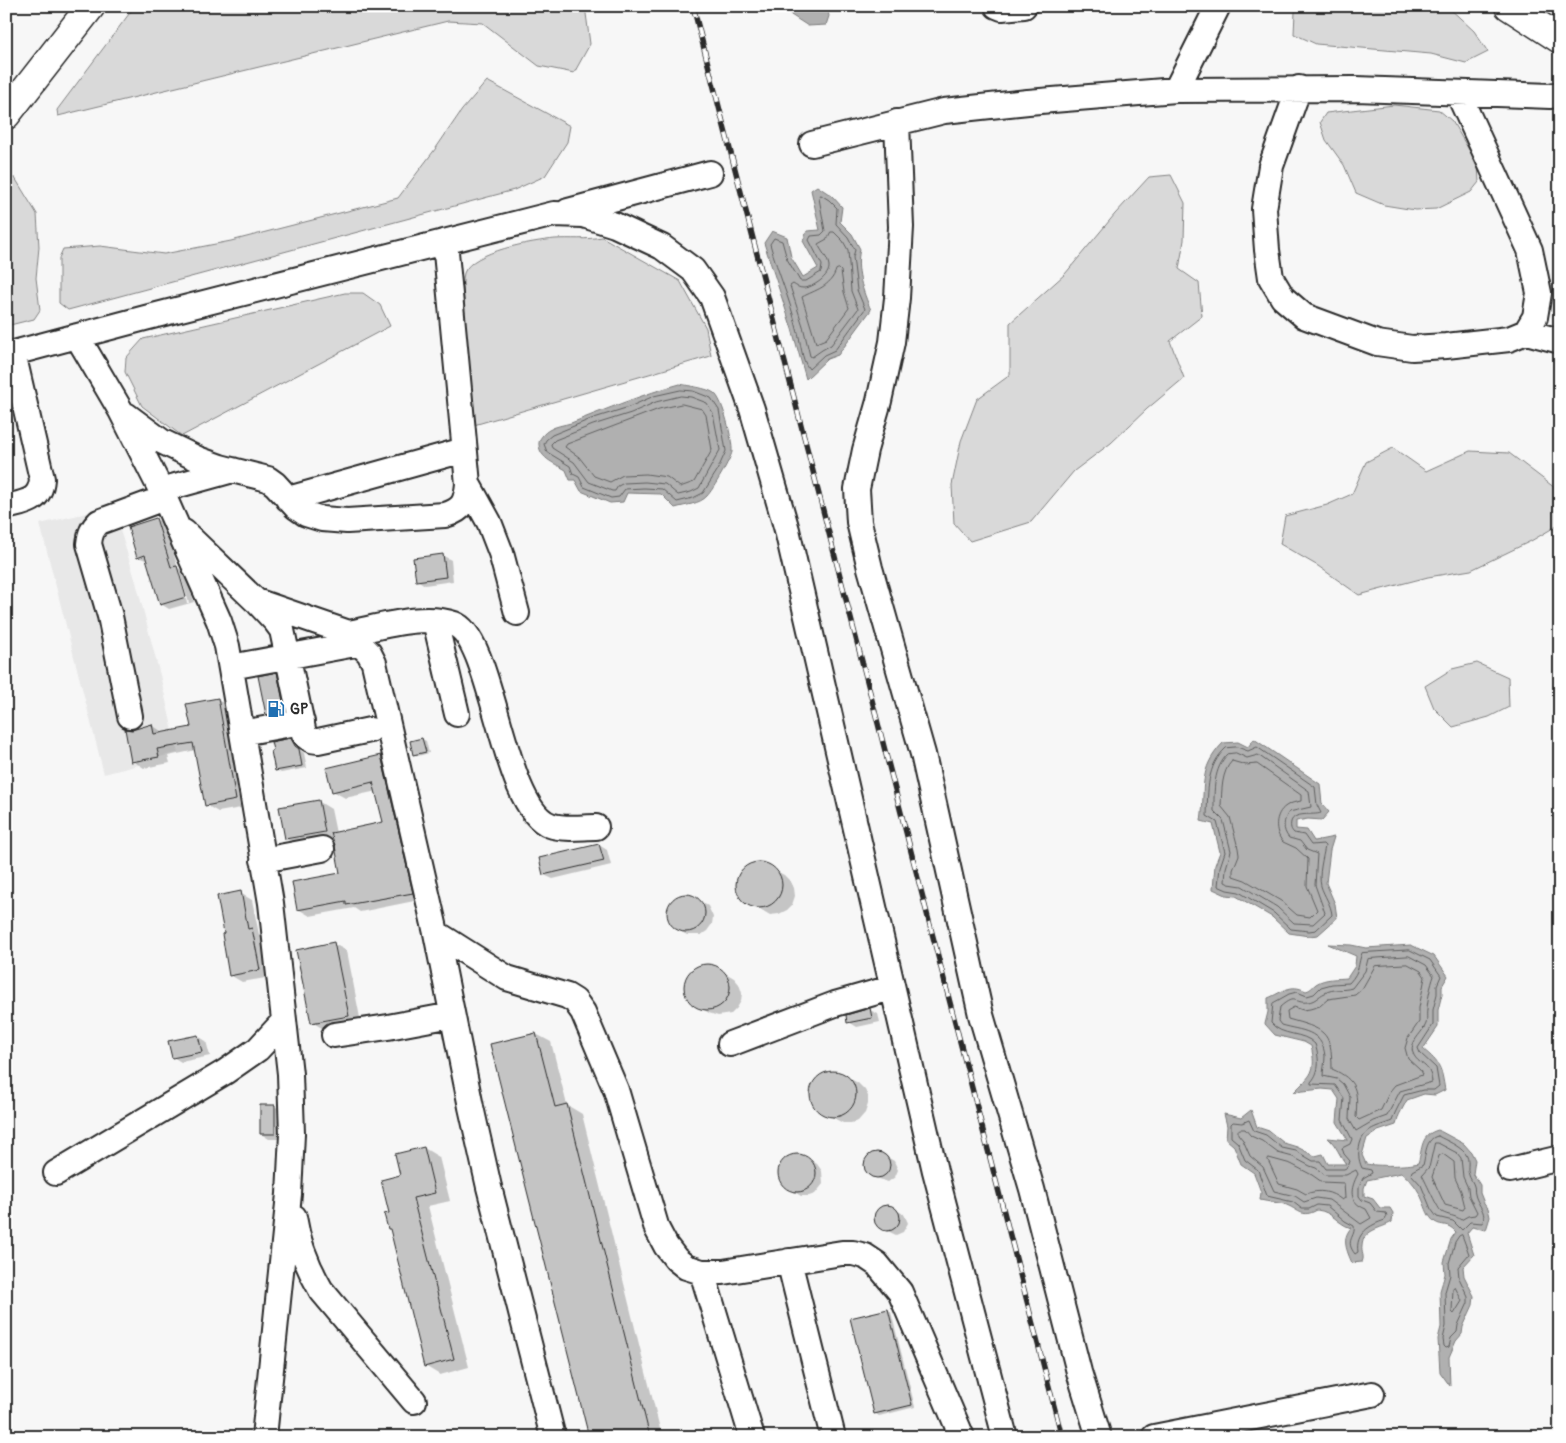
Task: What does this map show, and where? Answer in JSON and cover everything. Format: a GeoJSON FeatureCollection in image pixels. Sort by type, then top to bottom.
{"type":"FeatureCollection","features":[{"type":"Feature","properties":{"kind":"main road"},"geometry":{"type":"LineString","coordinates":[[6,115],[91,6]]}},
{"type":"Feature","properties":{"kind":"main road"},"geometry":{"type":"LineString","coordinates":[[1510,6],[1560,39]]}},
{"type":"Feature","properties":{"kind":"street"},"geometry":{"type":"LineString","coordinates":[[997,6],[1002,8],[1024,6]]}},
{"type":"Feature","properties":{"kind":"street"},"geometry":{"type":"LineString","coordinates":[[1176,90],[1218,6]]}},
{"type":"Feature","properties":{"kind":"street"},"geometry":{"type":"LineString","coordinates":[[1299,88],[1270,166],[1264,209],[1271,278],[1283,298],[1304,316],[1377,343],[1412,348],[1509,339],[1526,332],[1535,317],[1539,293],[1530,250],[1458,93]]}},
{"type":"Feature","properties":{"kind":"street"},"geometry":{"type":"LineString","coordinates":[[812,144],[944,111],[1176,90],[1299,88],[1550,96],[1560,94]]}},
{"type":"Feature","properties":{"kind":"street"},"geometry":{"type":"LineString","coordinates":[[897,122],[901,227],[897,298],[892,342],[857,489],[859,522],[870,568],[923,754],[940,838],[981,1015],[1032,1189],[1079,1372],[1099,1437]]}},
{"type":"Feature","properties":{"kind":"street"},"geometry":{"type":"LineString","coordinates":[[6,506],[28,501],[37,496],[41,488],[42,479],[9,354],[710,173]]}},
{"type":"Feature","properties":{"kind":"street"},"geometry":{"type":"LineString","coordinates":[[554,214],[583,215],[616,225],[662,247],[693,270],[712,297],[752,409],[787,530],[935,1171],[1005,1437]]}},
{"type":"Feature","properties":{"kind":"street"},"geometry":{"type":"LineString","coordinates":[[121,411],[161,441],[198,459],[268,479],[276,484],[296,508],[306,514],[322,519],[347,521],[445,515],[457,512],[463,504],[468,484],[445,242]]}},
{"type":"Feature","properties":{"kind":"street"},"geometry":{"type":"LineString","coordinates":[[1526,332],[1560,341]]}},
{"type":"Feature","properties":{"kind":"street"},"geometry":{"type":"LineString","coordinates":[[77,336],[121,411],[163,494],[219,621],[227,646],[242,732],[271,903],[290,1074],[292,1134],[289,1194],[264,1437]]}},
{"type":"Feature","properties":{"kind":"street"},"geometry":{"type":"LineString","coordinates":[[288,499],[464,450]]}},
{"type":"Feature","properties":{"kind":"street"},"geometry":{"type":"LineString","coordinates":[[130,716],[110,616],[89,544],[90,534],[93,527],[99,522],[163,494],[233,470]]}},
{"type":"Feature","properties":{"kind":"street"},"geometry":{"type":"LineString","coordinates":[[468,484],[489,522],[501,553],[517,613]]}},
{"type":"Feature","properties":{"kind":"street"},"geometry":{"type":"LineString","coordinates":[[175,524],[256,601],[282,630],[304,734],[307,738],[318,741],[370,730]]}},
{"type":"Feature","properties":{"kind":"street"},"geometry":{"type":"LineString","coordinates":[[256,601],[355,638],[369,653],[374,663],[436,933],[489,1187],[553,1437]]}},
{"type":"Feature","properties":{"kind":"street"},"geometry":{"type":"LineString","coordinates":[[230,667],[288,657],[404,622],[435,621],[457,625],[464,630],[478,656],[512,766],[530,806],[537,816],[550,825],[596,827]]}},
{"type":"Feature","properties":{"kind":"street"},"geometry":{"type":"LineString","coordinates":[[435,621],[457,714]]}},
{"type":"Feature","properties":{"kind":"street"},"geometry":{"type":"LineString","coordinates":[[242,732],[302,722]]}},
{"type":"Feature","properties":{"kind":"street"},"geometry":{"type":"LineString","coordinates":[[263,860],[322,849]]}},
{"type":"Feature","properties":{"kind":"street"},"geometry":{"type":"LineString","coordinates":[[436,933],[507,978],[521,984],[556,992],[575,1001],[583,1012],[616,1090],[657,1229],[676,1259],[686,1267],[702,1272],[723,1272],[842,1253],[865,1256],[877,1264],[900,1292],[962,1437]]}},
{"type":"Feature","properties":{"kind":"street"},"geometry":{"type":"LineString","coordinates":[[730,1044],[835,1004],[892,988]]}},
{"type":"Feature","properties":{"kind":"street"},"geometry":{"type":"LineString","coordinates":[[334,1034],[388,1028],[452,1015]]}},
{"type":"Feature","properties":{"kind":"street"},"geometry":{"type":"LineString","coordinates":[[56,1173],[224,1072],[258,1049],[284,1021]]}},
{"type":"Feature","properties":{"kind":"street"},"geometry":{"type":"LineString","coordinates":[[1510,1170],[1560,1158]]}},
{"type":"Feature","properties":{"kind":"street"},"geometry":{"type":"LineString","coordinates":[[289,1194],[301,1251],[318,1284],[335,1308],[414,1401]]}},
{"type":"Feature","properties":{"kind":"street"},"geometry":{"type":"LineString","coordinates":[[789,1261],[833,1437]]}},
{"type":"Feature","properties":{"kind":"street"},"geometry":{"type":"LineString","coordinates":[[702,1272],[752,1437]]}},
{"type":"Feature","properties":{"kind":"street"},"geometry":{"type":"LineString","coordinates":[[1154,1437],[1372,1394]]}},
{"type":"Feature","properties":{"kind":"shaded area"},"geometry":{"type":"Polygon","coordinates":[[[135,6],[585,6],[590,44],[574,73],[539,66],[483,23],[448,21],[58,116],[57,110],[135,6]]]}},
{"type":"Feature","properties":{"kind":"shaded area"},"geometry":{"type":"Polygon","coordinates":[[[1298,6],[1447,6],[1474,31],[1488,52],[1466,63],[1431,54],[1316,44],[1294,34],[1295,12],[1298,6]]]}},
{"type":"Feature","properties":{"kind":"shaded area"},"geometry":{"type":"Polygon","coordinates":[[[487,81],[570,126],[567,142],[545,176],[514,190],[68,310],[59,303],[59,258],[63,249],[100,246],[164,254],[231,241],[398,198],[462,110],[487,81]]]}},
{"type":"Feature","properties":{"kind":"shaded area"},"geometry":{"type":"Polygon","coordinates":[[[1394,105],[1439,110],[1452,121],[1478,165],[1479,182],[1471,192],[1436,209],[1415,210],[1384,205],[1356,193],[1344,165],[1326,140],[1320,122],[1326,113],[1394,105]]]}},
{"type":"Feature","properties":{"kind":"shaded area"},"geometry":{"type":"Polygon","coordinates":[[[1171,175],[1185,203],[1184,240],[1179,269],[1199,283],[1202,316],[1170,341],[1184,378],[1111,443],[1074,471],[1031,522],[970,541],[954,523],[952,485],[961,441],[977,399],[1010,375],[1010,323],[1065,274],[1149,177],[1171,175]]]}},
{"type":"Feature","properties":{"kind":"shaded area"},"geometry":{"type":"Polygon","coordinates":[[[6,178],[15,178],[37,214],[39,247],[36,278],[40,310],[34,319],[6,326],[6,178]]]}},
{"type":"Feature","properties":{"kind":"shaded area"},"geometry":{"type":"Polygon","coordinates":[[[602,237],[680,281],[706,328],[711,356],[474,425],[469,388],[463,285],[464,273],[469,265],[491,253],[519,245],[545,240],[602,237]]]}},
{"type":"Feature","properties":{"kind":"shaded area"},"geometry":{"type":"Polygon","coordinates":[[[345,293],[363,293],[380,305],[390,326],[182,436],[142,406],[125,372],[126,358],[143,339],[345,293]]]}},
{"type":"Feature","properties":{"kind":"shaded area"},"geometry":{"type":"Polygon","coordinates":[[[1393,448],[1426,471],[1470,451],[1509,453],[1555,488],[1560,494],[1560,524],[1531,541],[1471,570],[1428,577],[1359,595],[1318,566],[1280,544],[1285,516],[1327,505],[1352,494],[1366,462],[1393,448]]]}},
{"type":"Feature","properties":{"kind":"shaded area"},"geometry":{"type":"Polygon","coordinates":[[[113,507],[136,582],[178,753],[139,761],[139,765],[104,774],[40,524],[113,507]]]}},
{"type":"Feature","properties":{"kind":"shaded area"},"geometry":{"type":"Polygon","coordinates":[[[1477,663],[1508,677],[1509,707],[1489,717],[1453,727],[1434,708],[1425,686],[1452,669],[1477,663]]]}},
{"type":"Feature","properties":{"kind":"water"},"geometry":{"type":"Polygon","coordinates":[[[788,6],[827,6],[829,16],[826,25],[808,26],[791,15],[788,6]]]}},
{"type":"Feature","properties":{"kind":"water"},"geometry":{"type":"Polygon","coordinates":[[[817,186],[832,196],[842,207],[840,222],[852,234],[860,249],[859,273],[871,310],[838,355],[827,359],[806,379],[764,243],[772,231],[787,237],[791,257],[803,277],[818,268],[803,241],[807,231],[820,230],[811,190],[817,186]]]}},
{"type":"Feature","properties":{"kind":"water"},"geometry":{"type":"Polygon","coordinates":[[[680,384],[703,388],[714,393],[724,411],[731,439],[732,452],[729,461],[710,493],[700,501],[675,508],[661,494],[627,493],[623,502],[610,503],[581,491],[575,480],[570,480],[566,470],[545,457],[540,450],[540,438],[551,429],[680,384]]]}},
{"type":"Feature","properties":{"kind":"water"},"geometry":{"type":"Polygon","coordinates":[[[6,391],[11,394],[13,405],[12,411],[6,414],[6,391]]]}},
{"type":"Feature","properties":{"kind":"water"},"geometry":{"type":"Polygon","coordinates":[[[1254,739],[1320,784],[1322,804],[1329,812],[1322,820],[1308,819],[1296,821],[1296,829],[1307,830],[1314,841],[1334,837],[1330,850],[1326,883],[1335,904],[1337,918],[1318,935],[1309,936],[1289,933],[1272,917],[1236,896],[1226,895],[1213,889],[1215,865],[1220,852],[1213,824],[1201,821],[1206,771],[1209,762],[1223,743],[1238,742],[1248,747],[1254,739]]]}},
{"type":"Feature","properties":{"kind":"water"},"geometry":{"type":"Polygon","coordinates":[[[1328,944],[1366,948],[1411,945],[1434,956],[1448,976],[1442,986],[1438,1010],[1438,1027],[1423,1049],[1439,1066],[1445,1090],[1435,1095],[1424,1094],[1407,1100],[1396,1125],[1378,1131],[1367,1138],[1362,1155],[1366,1164],[1407,1165],[1418,1163],[1425,1139],[1432,1132],[1438,1130],[1464,1144],[1475,1160],[1473,1174],[1480,1185],[1480,1193],[1488,1208],[1490,1217],[1486,1230],[1472,1227],[1467,1233],[1474,1255],[1463,1267],[1464,1276],[1474,1296],[1473,1305],[1463,1327],[1462,1334],[1456,1341],[1449,1357],[1450,1386],[1440,1372],[1438,1339],[1441,1327],[1440,1291],[1445,1274],[1444,1262],[1451,1239],[1456,1232],[1450,1227],[1433,1220],[1411,1182],[1401,1173],[1367,1180],[1364,1196],[1373,1199],[1380,1208],[1390,1208],[1393,1213],[1392,1222],[1373,1230],[1366,1236],[1362,1246],[1362,1262],[1352,1263],[1346,1241],[1346,1236],[1351,1228],[1322,1211],[1317,1210],[1307,1214],[1284,1204],[1260,1200],[1261,1192],[1254,1173],[1241,1164],[1234,1146],[1226,1139],[1227,1126],[1224,1114],[1241,1118],[1251,1110],[1257,1127],[1269,1131],[1284,1143],[1315,1156],[1323,1154],[1328,1164],[1346,1164],[1334,1144],[1328,1138],[1348,1140],[1337,1122],[1339,1099],[1333,1090],[1322,1089],[1294,1092],[1305,1081],[1313,1067],[1311,1046],[1304,1042],[1275,1035],[1265,1024],[1268,1012],[1268,998],[1291,988],[1306,991],[1323,981],[1347,978],[1355,966],[1356,956],[1328,944]]]}},
{"type":"Feature","properties":{"kind":"building"},"geometry":{"type":"Polygon","coordinates":[[[156,518],[171,567],[177,566],[186,597],[160,605],[145,555],[137,558],[128,527],[156,518]]]}},
{"type":"Feature","properties":{"kind":"building"},"geometry":{"type":"Polygon","coordinates":[[[443,554],[446,577],[416,581],[413,558],[443,554]]]}},
{"type":"Feature","properties":{"kind":"building"},"geometry":{"type":"Polygon","coordinates":[[[277,672],[285,711],[266,715],[258,676],[277,672]]]}},
{"type":"Feature","properties":{"kind":"building"},"geometry":{"type":"Polygon","coordinates":[[[218,698],[236,800],[205,806],[193,743],[157,749],[159,757],[131,762],[125,729],[132,730],[152,724],[154,734],[191,727],[186,704],[218,698]]]}},
{"type":"Feature","properties":{"kind":"building"},"geometry":{"type":"Polygon","coordinates":[[[291,738],[299,749],[302,766],[275,771],[271,742],[291,738]]]}},
{"type":"Feature","properties":{"kind":"building"},"geometry":{"type":"Polygon","coordinates":[[[422,738],[426,752],[413,755],[410,741],[422,738]]]}},
{"type":"Feature","properties":{"kind":"building"},"geometry":{"type":"Polygon","coordinates":[[[381,755],[413,893],[346,905],[346,901],[297,910],[292,882],[340,873],[331,833],[383,822],[373,782],[332,792],[326,768],[381,755]]]}},
{"type":"Feature","properties":{"kind":"building"},"geometry":{"type":"Polygon","coordinates":[[[319,800],[325,832],[285,839],[279,807],[319,800]]]}},
{"type":"Feature","properties":{"kind":"building"},"geometry":{"type":"Polygon","coordinates":[[[599,844],[604,861],[543,875],[539,858],[599,844]]]}},
{"type":"Feature","properties":{"kind":"building"},"geometry":{"type":"Polygon","coordinates":[[[759,862],[772,866],[778,872],[782,885],[778,898],[772,904],[759,908],[746,904],[740,898],[736,885],[740,872],[746,866],[759,862]]]}},
{"type":"Feature","properties":{"kind":"building"},"geometry":{"type":"Polygon","coordinates":[[[241,891],[248,929],[252,928],[260,970],[229,976],[217,896],[241,891]]]}},
{"type":"Feature","properties":{"kind":"building"},"geometry":{"type":"Polygon","coordinates":[[[686,894],[699,900],[705,913],[699,926],[686,932],[673,926],[667,913],[673,900],[686,894]]]}},
{"type":"Feature","properties":{"kind":"building"},"geometry":{"type":"Polygon","coordinates":[[[334,942],[349,1016],[311,1023],[296,950],[334,942]]]}},
{"type":"Feature","properties":{"kind":"building"},"geometry":{"type":"Polygon","coordinates":[[[707,964],[720,968],[726,974],[730,987],[726,1000],[720,1006],[707,1010],[694,1006],[688,1000],[684,987],[688,974],[694,968],[707,964]]]}},
{"type":"Feature","properties":{"kind":"building"},"geometry":{"type":"Polygon","coordinates":[[[870,1008],[872,1018],[847,1023],[846,1015],[870,1008]]]}},
{"type":"Feature","properties":{"kind":"building"},"geometry":{"type":"Polygon","coordinates":[[[536,1033],[555,1107],[567,1104],[650,1437],[589,1437],[490,1044],[536,1033]]]}},
{"type":"Feature","properties":{"kind":"building"},"geometry":{"type":"Polygon","coordinates":[[[198,1035],[202,1052],[172,1058],[168,1041],[198,1035]]]}},
{"type":"Feature","properties":{"kind":"building"},"geometry":{"type":"Polygon","coordinates":[[[833,1071],[846,1075],[852,1081],[856,1094],[852,1107],[846,1113],[833,1117],[820,1113],[814,1107],[810,1094],[814,1081],[820,1075],[833,1071]]]}},
{"type":"Feature","properties":{"kind":"building"},"geometry":{"type":"Polygon","coordinates":[[[260,1105],[275,1105],[275,1134],[260,1134],[260,1105]]]}},
{"type":"Feature","properties":{"kind":"building"},"geometry":{"type":"Polygon","coordinates":[[[424,1147],[435,1193],[413,1198],[454,1359],[424,1367],[390,1229],[388,1229],[384,1214],[389,1213],[381,1180],[400,1175],[395,1154],[424,1147]]]}},
{"type":"Feature","properties":{"kind":"building"},"geometry":{"type":"Polygon","coordinates":[[[877,1152],[886,1156],[890,1165],[886,1174],[877,1178],[868,1174],[864,1165],[868,1156],[877,1152]]]}},
{"type":"Feature","properties":{"kind":"building"},"geometry":{"type":"Polygon","coordinates":[[[797,1154],[811,1159],[816,1173],[811,1187],[797,1192],[783,1187],[778,1173],[783,1159],[797,1154]]]}},
{"type":"Feature","properties":{"kind":"building"},"geometry":{"type":"Polygon","coordinates":[[[887,1205],[896,1209],[900,1218],[896,1227],[887,1231],[878,1227],[874,1218],[878,1209],[887,1205]]]}},
{"type":"Feature","properties":{"kind":"building"},"geometry":{"type":"Polygon","coordinates":[[[888,1309],[912,1405],[874,1414],[850,1318],[888,1309]]]}},
{"type":"Feature","properties":{"kind":"railway"},"geometry":{"type":"LineString","coordinates":[[693,6],[1062,1437]]}},
{"type":"Feature","properties":{"kind":"place","name":"GP"},"geometry":{"type":"Point","coordinates":[276,709]}}]}
